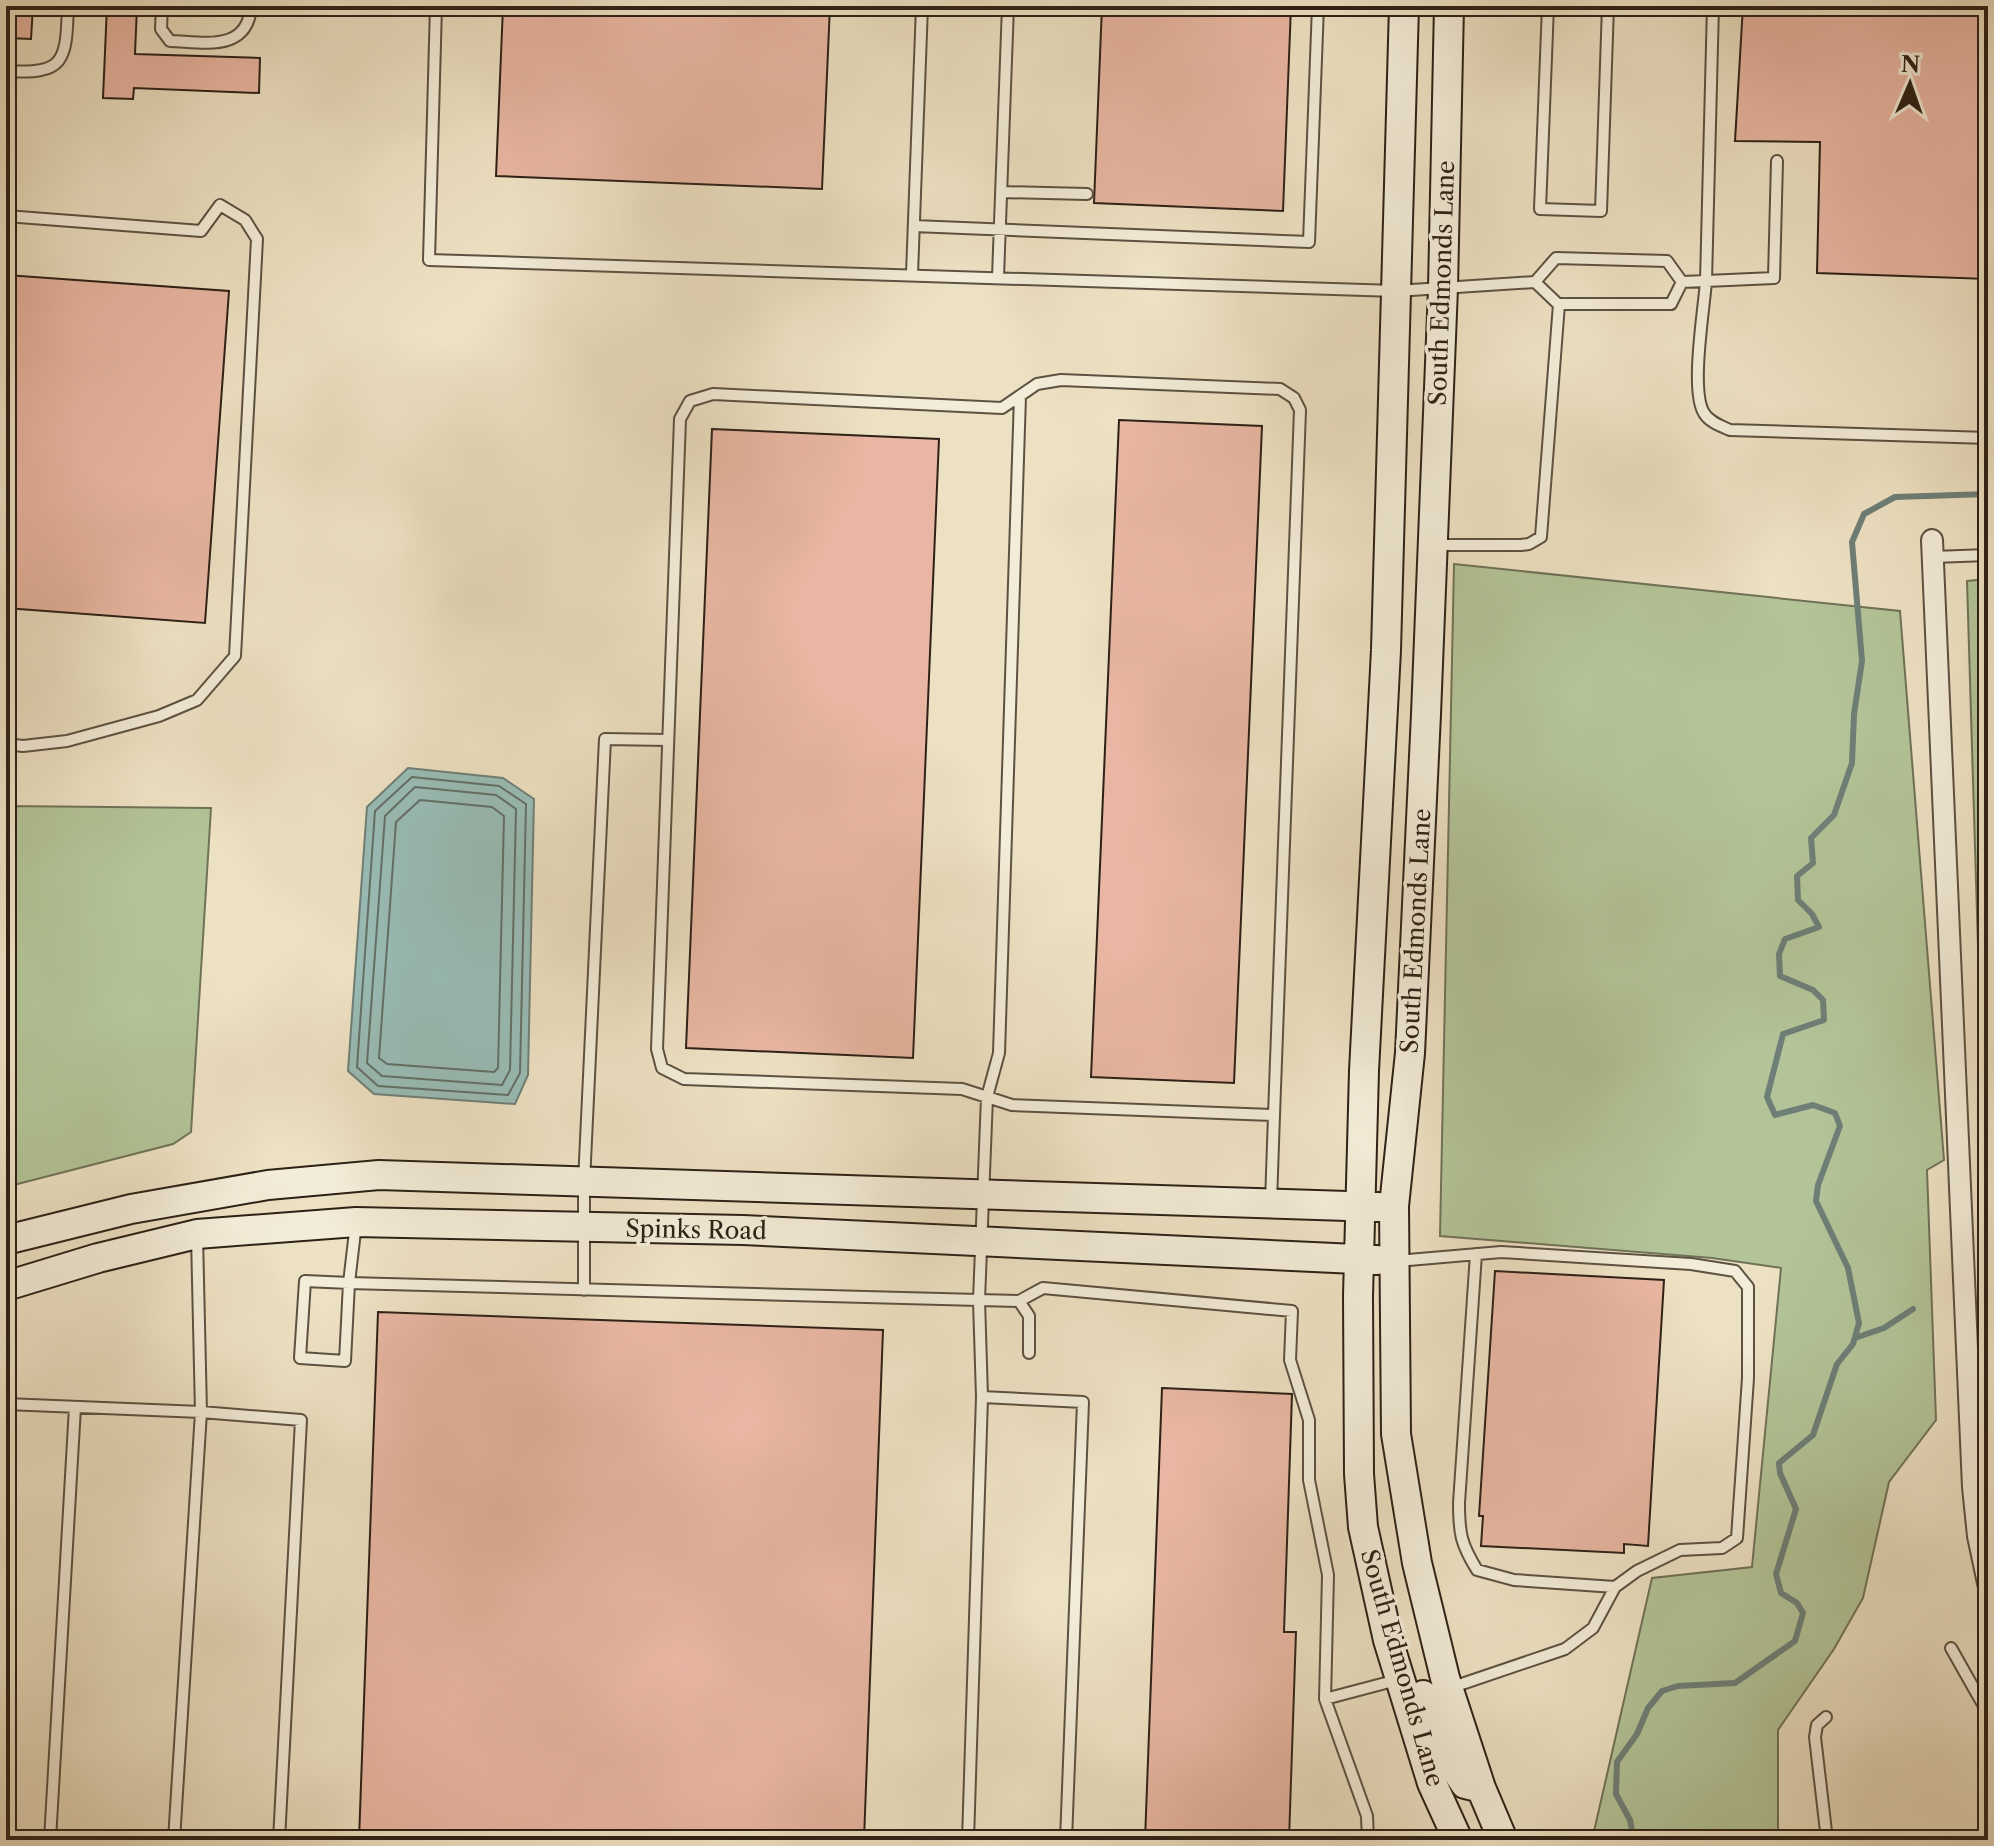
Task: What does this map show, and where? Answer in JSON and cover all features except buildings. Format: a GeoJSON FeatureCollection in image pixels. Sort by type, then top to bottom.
{"type":"FeatureCollection","features":[{"type":"Feature","properties":{"kind":"main road","name":"South Edmonds Lane"},"geometry":{"type":"LineString","coordinates":[[1404,6],[1386,650],[1365,1053],[1359,1258],[1359,1459],[1363,1527],[1385,1627],[1432,1783],[1458,1840]]}},
{"type":"Feature","properties":{"kind":"main road","name":"South Edmonds Lane"},"geometry":{"type":"LineString","coordinates":[[1449,6],[1443,288],[1410,1053],[1394,1206],[1396,1434],[1417,1563],[1448,1688],[1481,1788],[1503,1840]]}},
{"type":"Feature","properties":{"kind":"main road"},"geometry":{"type":"LineString","coordinates":[[1390,502],[1434,515]]}},
{"type":"Feature","properties":{"kind":"main road","name":"Spinks Road"},"geometry":{"type":"LineString","coordinates":[[6,1240],[131,1209],[268,1185],[379,1175],[1394,1206]]}},
{"type":"Feature","properties":{"kind":"main road"},"geometry":{"type":"LineString","coordinates":[[188,1199],[197,1234]]}},
{"type":"Feature","properties":{"kind":"main road","name":"Spinks Road"},"geometry":{"type":"LineString","coordinates":[[6,1286],[98,1258],[197,1234],[356,1222],[743,1230],[1393,1262]]}},
{"type":"Feature","properties":{"kind":"main road"},"geometry":{"type":"LineString","coordinates":[[1401,1679],[1420,1686],[1452,1765],[1465,1784],[1481,1788]]}},
{"type":"Feature","properties":{"kind":"street"},"geometry":{"type":"LineString","coordinates":[[1932,549],[1980,1430],[1978,1536],[1988,1583]]}},
{"type":"Feature","properties":{"kind":"lane"},"geometry":{"type":"LineString","coordinates":[[6,71],[43,72],[60,61],[66,46],[68,6]]}},
{"type":"Feature","properties":{"kind":"lane"},"geometry":{"type":"LineString","coordinates":[[162,6],[161,29],[170,41],[227,43],[240,33],[250,19],[251,6]]}},
{"type":"Feature","properties":{"kind":"lane"},"geometry":{"type":"LineString","coordinates":[[436,6],[429,260],[1396,291],[1535,282],[1556,258],[1667,261],[1682,282]]}},
{"type":"Feature","properties":{"kind":"lane"},"geometry":{"type":"LineString","coordinates":[[912,274],[922,6]]}},
{"type":"Feature","properties":{"kind":"lane"},"geometry":{"type":"LineString","coordinates":[[998,277],[1008,6]]}},
{"type":"Feature","properties":{"kind":"lane"},"geometry":{"type":"LineString","coordinates":[[914,226],[1309,242],[1318,6]]}},
{"type":"Feature","properties":{"kind":"lane"},"geometry":{"type":"LineString","coordinates":[[1548,6],[1540,209],[1601,211],[1608,6]]}},
{"type":"Feature","properties":{"kind":"lane"},"geometry":{"type":"LineString","coordinates":[[1713,6],[1706,281],[1697,388],[1704,413],[1713,422],[1730,430],[1988,438]]}},
{"type":"Feature","properties":{"kind":"lane"},"geometry":{"type":"LineString","coordinates":[[1682,282],[1774,278],[1777,161]]}},
{"type":"Feature","properties":{"kind":"lane"},"geometry":{"type":"LineString","coordinates":[[1001,192],[1087,194]]}},
{"type":"Feature","properties":{"kind":"lane"},"geometry":{"type":"LineString","coordinates":[[6,216],[201,231],[220,205],[245,220],[257,239],[235,656],[197,700],[159,716],[67,741],[23,746],[6,744]]}},
{"type":"Feature","properties":{"kind":"lane"},"geometry":{"type":"LineString","coordinates":[[1535,282],[1559,304],[1671,304],[1682,282]]}},
{"type":"Feature","properties":{"kind":"lane"},"geometry":{"type":"LineString","coordinates":[[1432,545],[1521,545],[1541,537],[1559,304]]}},
{"type":"Feature","properties":{"kind":"lane"},"geometry":{"type":"LineString","coordinates":[[1271,1204],[1300,410],[1294,398],[1280,389],[1061,380],[1037,384],[1002,408],[713,394],[690,401],[680,419],[657,1049],[662,1068],[684,1079],[962,1089],[1012,1105],[1274,1115]]}},
{"type":"Feature","properties":{"kind":"lane"},"geometry":{"type":"LineString","coordinates":[[968,1840],[982,1397],[979,1300],[987,1097],[999,1053],[1020,396]]}},
{"type":"Feature","properties":{"kind":"lane"},"geometry":{"type":"LineString","coordinates":[[1932,549],[1988,555]]}},
{"type":"Feature","properties":{"kind":"lane"},"geometry":{"type":"LineString","coordinates":[[584,1290],[584,1182],[605,739],[668,740]]}},
{"type":"Feature","properties":{"kind":"lane"},"geometry":{"type":"LineString","coordinates":[[356,1222],[349,1283],[345,1361],[300,1358],[305,1281],[349,1283],[584,1290],[1019,1301],[1043,1288],[1292,1311],[1290,1360],[1309,1420],[1309,1480],[1328,1575],[1325,1699],[1367,1816],[1368,1840]]}},
{"type":"Feature","properties":{"kind":"lane"},"geometry":{"type":"LineString","coordinates":[[174,1840],[201,1412],[197,1234]]}},
{"type":"Feature","properties":{"kind":"lane"},"geometry":{"type":"LineString","coordinates":[[1393,1262],[1501,1252],[1691,1264],[1735,1271],[1748,1287],[1748,1378],[1737,1538],[1722,1548],[1680,1550],[1637,1571],[1615,1587],[1593,1628],[1565,1649],[1448,1688]]}},
{"type":"Feature","properties":{"kind":"lane"},"geometry":{"type":"LineString","coordinates":[[1476,1254],[1459,1503],[1459,1534],[1464,1549],[1477,1570],[1514,1580],[1615,1587]]}},
{"type":"Feature","properties":{"kind":"lane"},"geometry":{"type":"LineString","coordinates":[[1019,1301],[1029,1316],[1029,1353]]}},
{"type":"Feature","properties":{"kind":"lane"},"geometry":{"type":"LineString","coordinates":[[982,1397],[1083,1402],[1066,1840]]}},
{"type":"Feature","properties":{"kind":"lane"},"geometry":{"type":"LineString","coordinates":[[6,1404],[201,1412],[301,1420],[279,1840]]}},
{"type":"Feature","properties":{"kind":"lane"},"geometry":{"type":"LineString","coordinates":[[50,1840],[75,1407]]}},
{"type":"Feature","properties":{"kind":"lane"},"geometry":{"type":"LineString","coordinates":[[1951,1648],[1988,1713]]}},
{"type":"Feature","properties":{"kind":"lane"},"geometry":{"type":"LineString","coordinates":[[1325,1699],[1401,1679]]}},
{"type":"Feature","properties":{"kind":"lane"},"geometry":{"type":"LineString","coordinates":[[1977,1694],[1988,1687]]}},
{"type":"Feature","properties":{"kind":"lane"},"geometry":{"type":"LineString","coordinates":[[1826,1717],[1817,1725],[1815,1737],[1827,1840]]}},
{"type":"Feature","properties":{"kind":"green space"},"geometry":{"type":"Polygon","coordinates":[[[1454,564],[1900,611],[1944,1160],[1927,1170],[1936,1420],[1889,1482],[1863,1598],[1834,1649],[1778,1730],[1778,1840],[1592,1840],[1652,1578],[1752,1567],[1781,1268],[1712,1258],[1440,1236],[1454,564]]]}},
{"type":"Feature","properties":{"kind":"green space"},"geometry":{"type":"Polygon","coordinates":[[[1988,579],[1988,1213],[1986,1213],[1967,581],[1988,579]]]}},
{"type":"Feature","properties":{"kind":"green space"},"geometry":{"type":"Polygon","coordinates":[[[6,806],[211,808],[191,1132],[173,1144],[6,1187],[6,806]]]}},
{"type":"Feature","properties":{"kind":"water"},"geometry":{"type":"Polygon","coordinates":[[[408,768],[503,778],[534,799],[528,1075],[515,1104],[374,1094],[348,1071],[367,807],[408,768]]]}},
{"type":"Feature","properties":{"kind":"waterway"},"geometry":{"type":"LineString","coordinates":[[1634,1840],[1630,1820],[1616,1794],[1617,1762],[1637,1734],[1648,1708],[1662,1691],[1678,1686],[1735,1683],[1795,1641],[1803,1613],[1797,1603],[1781,1593],[1776,1574],[1796,1509],[1780,1473],[1779,1463],[1813,1435],[1837,1364],[1853,1344],[1859,1323],[1848,1268],[1816,1201],[1818,1185],[1840,1126],[1835,1113],[1813,1105],[1775,1115],[1767,1097],[1783,1034],[1824,1020],[1823,1000],[1813,990],[1780,976],[1779,954],[1785,939],[1819,927],[1812,914],[1798,900],[1797,876],[1813,863],[1811,838],[1834,815],[1852,763],[1854,714],[1862,661],[1852,542],[1864,514],[1895,497],[1988,494]]}},
{"type":"Feature","properties":{"kind":"waterway"},"geometry":{"type":"LineString","coordinates":[[1855,1338],[1884,1328],[1913,1309]]}}]}
